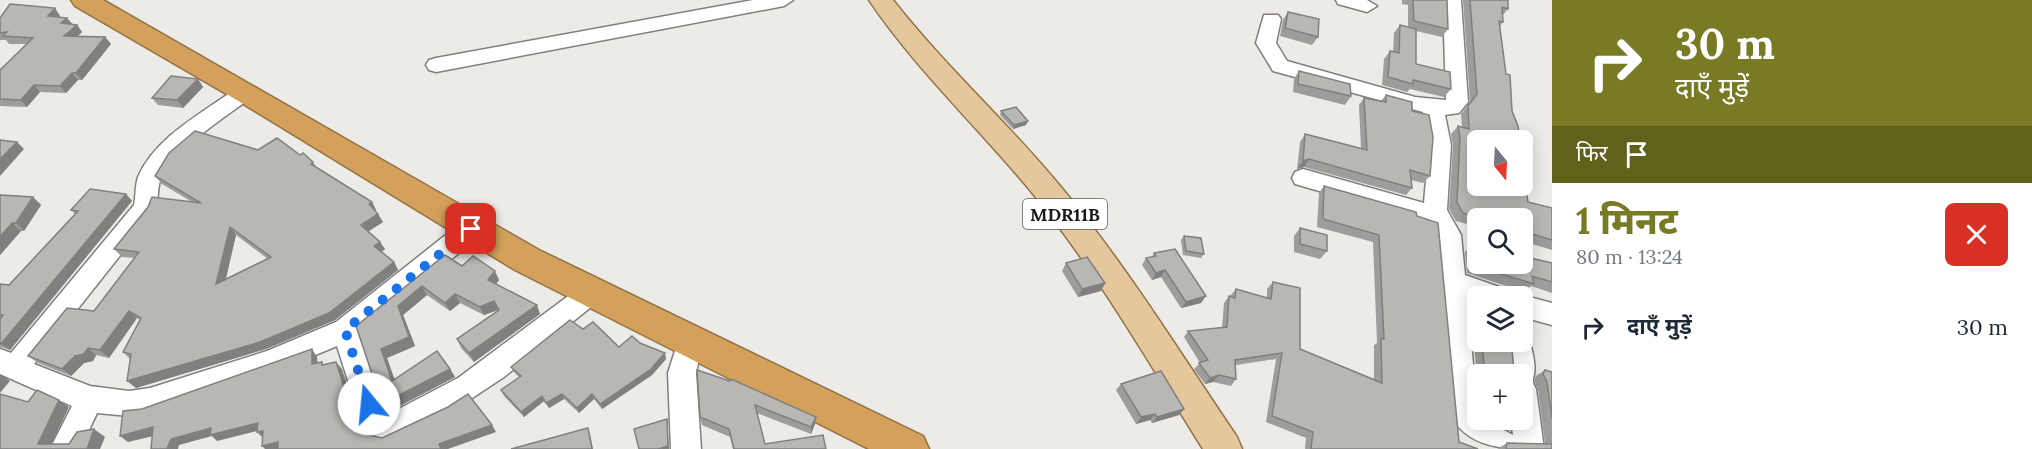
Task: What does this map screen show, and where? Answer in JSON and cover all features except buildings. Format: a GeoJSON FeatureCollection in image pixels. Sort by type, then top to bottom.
{"type":"FeatureCollection","features":[{"type":"Feature","properties":{"kind":"highway"},"geometry":{"type":"LineString","coordinates":[[84,0],[245,92],[471,229],[591,292],[909,449]]}},
{"type":"Feature","properties":{"kind":"main road","name":"MDR11B"},"geometry":{"type":"LineString","coordinates":[[880,0],[948,84],[1044,187],[1103,264],[1224,449]]}},
{"type":"Feature","properties":{"kind":"street"},"geometry":{"type":"LineString","coordinates":[[436,65],[680,9],[784,0]]}},
{"type":"Feature","properties":{"kind":"street"},"geometry":{"type":"LineString","coordinates":[[1345,0],[1367,6]]}},
{"type":"Feature","properties":{"kind":"street"},"geometry":{"type":"LineString","coordinates":[[1272,19],[1266,43],[1280,66],[1415,104],[1451,108],[1457,102],[1452,0]]}},
{"type":"Feature","properties":{"kind":"street"},"geometry":{"type":"LineString","coordinates":[[245,92],[162,158],[146,184],[148,198],[145,208],[7,364],[61,391],[90,399],[129,405],[150,401],[272,361],[345,330],[471,229]]}},
{"type":"Feature","properties":{"kind":"street"},"geometry":{"type":"LineString","coordinates":[[1432,106],[1440,145],[1436,216],[1449,235],[1463,414],[1467,422],[1485,438],[1515,449]]}},
{"type":"Feature","properties":{"kind":"street"},"geometry":{"type":"LineString","coordinates":[[1303,178],[1436,216]]}},
{"type":"Feature","properties":{"kind":"street"},"geometry":{"type":"LineString","coordinates":[[1451,281],[1467,287]]}},
{"type":"Feature","properties":{"kind":"street"},"geometry":{"type":"LineString","coordinates":[[345,330],[374,422],[381,429],[386,429],[430,408],[500,365],[591,292]]}},
{"type":"Feature","properties":{"kind":"street"},"geometry":{"type":"LineString","coordinates":[[1533,309],[1552,314]]}},
{"type":"Feature","properties":{"kind":"street"},"geometry":{"type":"LineString","coordinates":[[686,449],[682,373],[690,340]]}},
{"type":"Feature","properties":{"kind":"street"},"geometry":{"type":"LineString","coordinates":[[65,449],[90,399]]}},
{"type":"Feature","properties":{"kind":"street"},"geometry":{"type":"LineString","coordinates":[[1527,430],[1529,449]]}},
{"type":"Feature","properties":{"kind":"route"},"geometry":{"type":"LineString","coordinates":[[369,404],[345,330],[471,229]]}}]}
